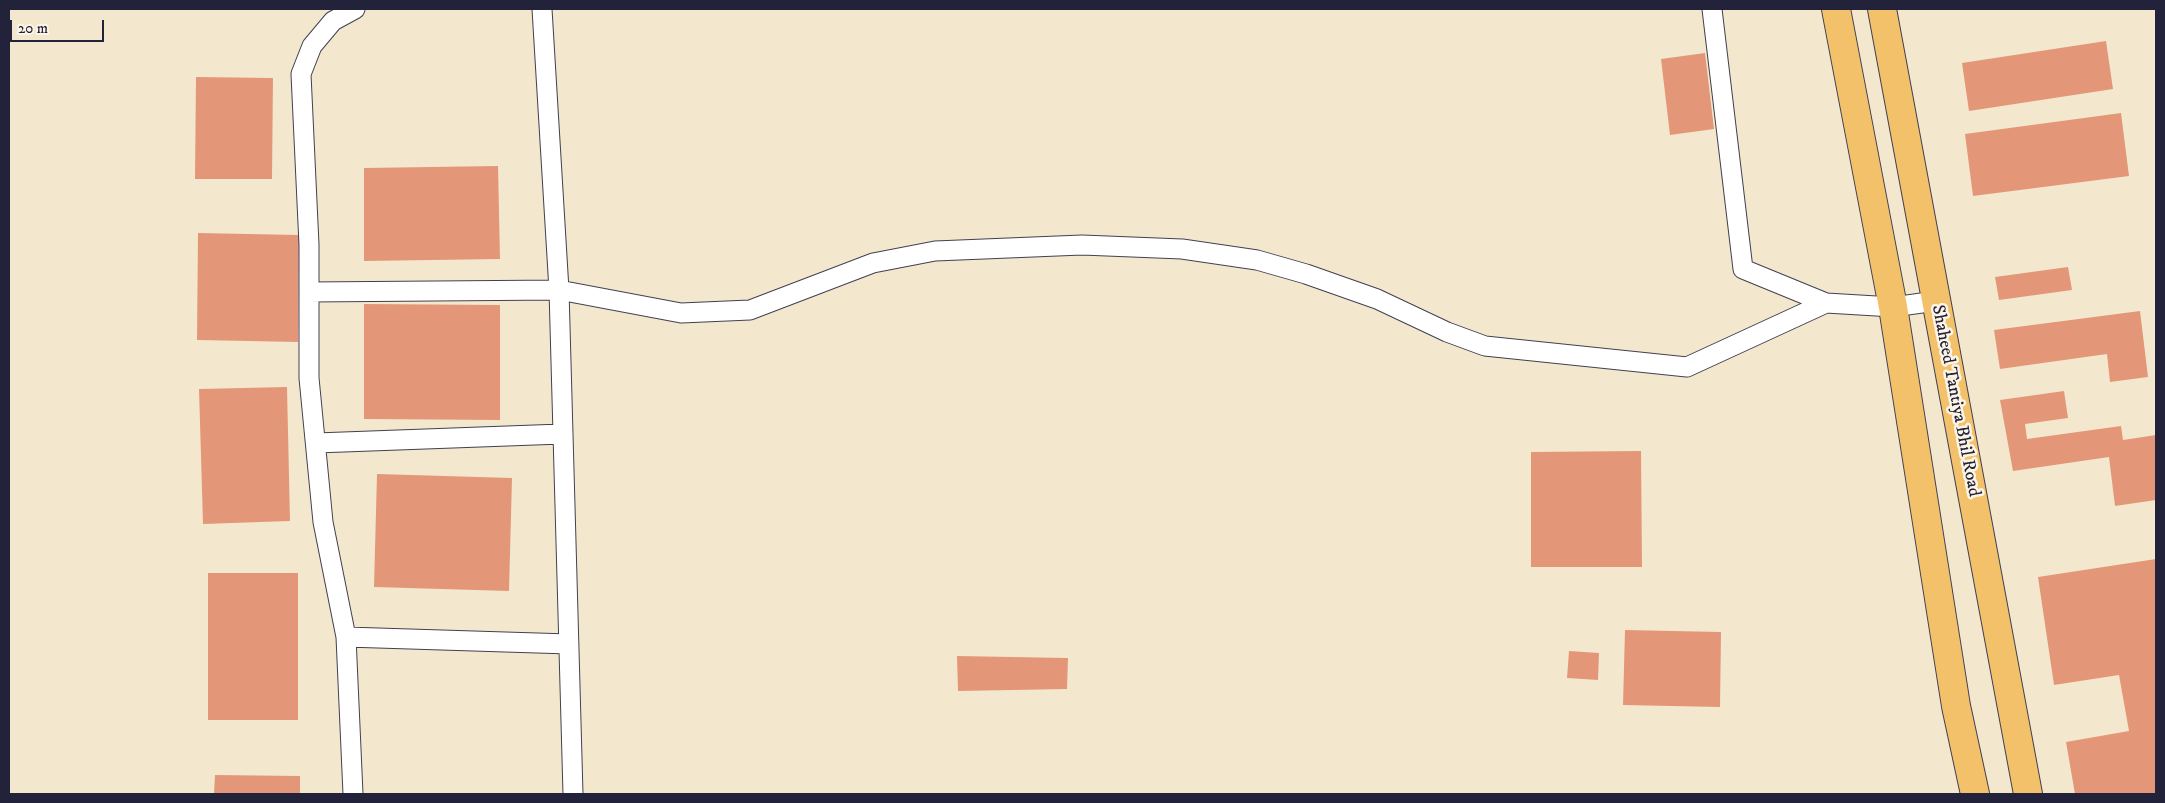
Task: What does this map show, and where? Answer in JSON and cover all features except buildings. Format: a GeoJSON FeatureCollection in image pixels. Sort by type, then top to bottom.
{"type":"FeatureCollection","features":[{"type":"Feature","properties":{"kind":"main road"},"geometry":{"type":"LineString","coordinates":[[1836,9],[1893,307],[1956,706],[1975,794]]}},
{"type":"Feature","properties":{"kind":"main road","name":"Shaheed Tantiya Bhil Road"},"geometry":{"type":"LineString","coordinates":[[1882,9],[2028,794]]}},
{"type":"Feature","properties":{"kind":"lane"},"geometry":{"type":"LineString","coordinates":[[353,794],[346,637],[323,522],[309,378],[309,245],[301,74],[312,46],[333,21],[355,9]]}},
{"type":"Feature","properties":{"kind":"lane"},"geometry":{"type":"LineString","coordinates":[[542,9],[559,290],[573,794]]}},
{"type":"Feature","properties":{"kind":"lane"},"geometry":{"type":"LineString","coordinates":[[1712,9],[1743,269],[1826,303],[1893,307],[1936,301]]}},
{"type":"Feature","properties":{"kind":"lane"},"geometry":{"type":"LineString","coordinates":[[309,292],[559,290],[681,313],[750,310],[873,263],[935,251],[1082,246],[1182,249],[1257,260],[1306,274],[1377,298],[1447,332],[1485,346],[1687,367],[1826,303]]}},
{"type":"Feature","properties":{"kind":"lane"},"geometry":{"type":"LineString","coordinates":[[316,443],[562,434]]}},
{"type":"Feature","properties":{"kind":"lane"},"geometry":{"type":"LineString","coordinates":[[346,637],[569,644]]}}]}
